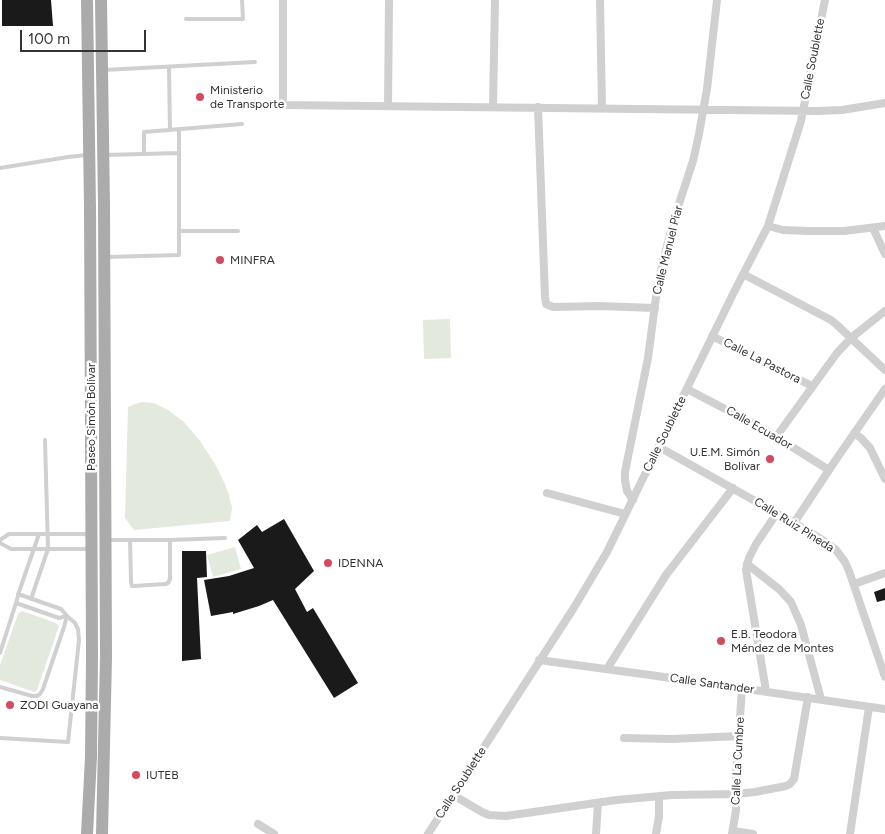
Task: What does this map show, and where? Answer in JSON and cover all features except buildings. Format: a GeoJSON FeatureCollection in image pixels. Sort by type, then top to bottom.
{"type":"FeatureCollection","features":[{"type":"Feature","properties":{"kind":"main road","name":"Paseo Simón Bolívar"},"geometry":{"type":"LineString","coordinates":[[87,0],[92,540],[91,739],[87,834]]}},
{"type":"Feature","properties":{"kind":"main road","name":"Paseo Simón Bolívar"},"geometry":{"type":"LineString","coordinates":[[101,0],[106,540],[106,656],[102,834]]}},
{"type":"Feature","properties":{"kind":"main road"},"geometry":{"type":"LineString","coordinates":[[89,155],[103,155]]}},
{"type":"Feature","properties":{"kind":"main road"},"geometry":{"type":"LineString","coordinates":[[92,540],[106,540]]}},
{"type":"Feature","properties":{"kind":"street"},"geometry":{"type":"LineString","coordinates":[[283,0],[283,105],[803,111],[842,110],[885,103]]}},
{"type":"Feature","properties":{"kind":"street"},"geometry":{"type":"LineString","coordinates":[[388,106],[389,0]]}},
{"type":"Feature","properties":{"kind":"street"},"geometry":{"type":"LineString","coordinates":[[493,107],[495,0]]}},
{"type":"Feature","properties":{"kind":"street"},"geometry":{"type":"LineString","coordinates":[[600,0],[602,108]]}},
{"type":"Feature","properties":{"kind":"street","name":"Calle Manuel Piar"},"geometry":{"type":"LineString","coordinates":[[632,500],[627,491],[625,472],[648,358],[663,261],[693,161],[703,110],[717,0]]}},
{"type":"Feature","properties":{"kind":"street","name":"Calle Soublette"},"geometry":{"type":"LineString","coordinates":[[428,834],[607,552],[712,336],[768,226],[801,121],[825,0]]}},
{"type":"Feature","properties":{"kind":"street"},"geometry":{"type":"LineString","coordinates":[[538,107],[546,304],[553,307],[655,308]]}},
{"type":"Feature","properties":{"kind":"street"},"geometry":{"type":"LineString","coordinates":[[768,226],[783,230],[810,231],[844,231],[885,226]]}},
{"type":"Feature","properties":{"kind":"street"},"geometry":{"type":"LineString","coordinates":[[873,228],[885,254]]}},
{"type":"Feature","properties":{"kind":"street"},"geometry":{"type":"LineString","coordinates":[[743,274],[824,316],[837,325],[885,370]]}},
{"type":"Feature","properties":{"kind":"street"},"geometry":{"type":"LineString","coordinates":[[776,437],[837,353],[851,338],[885,311]]}},
{"type":"Feature","properties":{"kind":"street","name":"Calle La Pastora"},"geometry":{"type":"LineString","coordinates":[[712,336],[812,386]]}},
{"type":"Feature","properties":{"kind":"street","name":"Calle Ecuador"},"geometry":{"type":"LineString","coordinates":[[687,389],[765,430],[829,470]]}},
{"type":"Feature","properties":{"kind":"street"},"geometry":{"type":"LineString","coordinates":[[794,523],[885,389]]}},
{"type":"Feature","properties":{"kind":"street"},"geometry":{"type":"LineString","coordinates":[[854,433],[870,448],[885,479]]}},
{"type":"Feature","properties":{"kind":"street","name":"Calle Ruiz Pineda"},"geometry":{"type":"LineString","coordinates":[[659,447],[777,513],[836,550],[845,562],[854,584],[885,677]]}},
{"type":"Feature","properties":{"kind":"street"},"geometry":{"type":"LineString","coordinates":[[607,669],[666,575],[733,488]]}},
{"type":"Feature","properties":{"kind":"street"},"geometry":{"type":"LineString","coordinates":[[547,493],[625,514]]}},
{"type":"Feature","properties":{"kind":"street"},"geometry":{"type":"LineString","coordinates":[[766,691],[748,584],[747,564],[756,544],[777,513]]}},
{"type":"Feature","properties":{"kind":"street"},"geometry":{"type":"LineString","coordinates":[[747,564],[779,589],[791,602],[801,625],[821,699]]}},
{"type":"Feature","properties":{"kind":"street"},"geometry":{"type":"LineString","coordinates":[[854,584],[885,573]]}},
{"type":"Feature","properties":{"kind":"street","name":"Calle Santander"},"geometry":{"type":"LineString","coordinates":[[539,660],[885,709]]}},
{"type":"Feature","properties":{"kind":"street","name":"Calle La Cumbre"},"geometry":{"type":"LineString","coordinates":[[732,832],[736,810],[742,688]]}},
{"type":"Feature","properties":{"kind":"street"},"geometry":{"type":"LineString","coordinates":[[453,795],[482,812],[498,816],[519,815],[660,796],[736,794],[782,787],[788,785],[794,779],[808,697]]}},
{"type":"Feature","properties":{"kind":"street"},"geometry":{"type":"LineString","coordinates":[[850,834],[869,707]]}},
{"type":"Feature","properties":{"kind":"street"},"geometry":{"type":"LineString","coordinates":[[624,738],[672,739],[739,736]]}},
{"type":"Feature","properties":{"kind":"street"},"geometry":{"type":"LineString","coordinates":[[656,834],[660,796]]}},
{"type":"Feature","properties":{"kind":"street"},"geometry":{"type":"LineString","coordinates":[[596,834],[598,803]]}},
{"type":"Feature","properties":{"kind":"street"},"geometry":{"type":"LineString","coordinates":[[258,824],[274,834]]}},
{"type":"Feature","properties":{"kind":"street"},"geometry":{"type":"LineString","coordinates":[[732,832],[752,834]]}},
{"type":"Feature","properties":{"kind":"lane"},"geometry":{"type":"LineString","coordinates":[[186,19],[242,19],[242,0]]}},
{"type":"Feature","properties":{"kind":"lane"},"geometry":{"type":"LineString","coordinates":[[102,70],[255,62]]}},
{"type":"Feature","properties":{"kind":"lane"},"geometry":{"type":"LineString","coordinates":[[169,67],[170,130]]}},
{"type":"Feature","properties":{"kind":"lane"},"geometry":{"type":"LineString","coordinates":[[144,154],[144,132],[242,124]]}},
{"type":"Feature","properties":{"kind":"lane"},"geometry":{"type":"LineString","coordinates":[[104,257],[179,255],[179,129]]}},
{"type":"Feature","properties":{"kind":"lane"},"geometry":{"type":"LineString","coordinates":[[103,155],[179,153]]}},
{"type":"Feature","properties":{"kind":"lane"},"geometry":{"type":"LineString","coordinates":[[0,168],[89,155]]}},
{"type":"Feature","properties":{"kind":"lane"},"geometry":{"type":"LineString","coordinates":[[179,231],[238,231]]}},
{"type":"Feature","properties":{"kind":"lane"},"geometry":{"type":"LineString","coordinates":[[31,599],[48,549],[45,440]]}},
{"type":"Feature","properties":{"kind":"lane"},"geometry":{"type":"LineString","coordinates":[[9,534],[85,534],[92,540],[86,549],[11,549],[0,541],[9,534]]}},
{"type":"Feature","properties":{"kind":"lane"},"geometry":{"type":"LineString","coordinates":[[0,653],[39,534]]}},
{"type":"Feature","properties":{"kind":"lane"},"geometry":{"type":"LineString","coordinates":[[106,540],[225,538]]}},
{"type":"Feature","properties":{"kind":"lane"},"geometry":{"type":"LineString","coordinates":[[130,540],[131,584],[134,586],[168,583],[170,579],[170,540]]}},
{"type":"Feature","properties":{"kind":"lane"},"geometry":{"type":"LineString","coordinates":[[0,738],[68,742],[80,635],[78,629],[75,623],[61,609],[18,594]]}},
{"type":"Feature","properties":{"kind":"lane"},"geometry":{"type":"LineString","coordinates":[[16,604],[59,618],[66,616]]}},
{"type":"Feature","properties":{"kind":"lane"},"geometry":{"type":"LineString","coordinates":[[0,686],[32,696],[40,694],[64,627],[66,616]]}},
{"type":"Feature","properties":{"kind":"shaded area"},"geometry":{"type":"Polygon","coordinates":[[[450,319],[451,358],[424,359],[423,320],[450,319]]]}},
{"type":"Feature","properties":{"kind":"shaded area"},"geometry":{"type":"Polygon","coordinates":[[[141,402],[154,403],[168,410],[184,422],[200,441],[215,464],[229,495],[232,508],[230,521],[134,530],[125,518],[128,407],[141,402]]]}},
{"type":"Feature","properties":{"kind":"shaded area"},"geometry":{"type":"Polygon","coordinates":[[[235,547],[241,569],[213,577],[207,555],[235,547]]]}},
{"type":"Feature","properties":{"kind":"shaded area"},"geometry":{"type":"Polygon","coordinates":[[[22,611],[56,623],[59,626],[37,690],[34,692],[0,680],[0,665],[18,614],[22,611]]]}},
{"type":"Feature","properties":{"kind":"place","name":"Ministerio de Transporte"},"geometry":{"type":"Point","coordinates":[200,97]}},
{"type":"Feature","properties":{"kind":"place","name":"MINFRA"},"geometry":{"type":"Point","coordinates":[220,260]}},
{"type":"Feature","properties":{"kind":"place","name":"U.E.M. Simón Bolívar"},"geometry":{"type":"Point","coordinates":[770,459]}},
{"type":"Feature","properties":{"kind":"place","name":"IDENNA"},"geometry":{"type":"Point","coordinates":[328,563]}},
{"type":"Feature","properties":{"kind":"place","name":"E.B. Teodora Méndez de Montes"},"geometry":{"type":"Point","coordinates":[721,641]}},
{"type":"Feature","properties":{"kind":"place","name":"ZODI Guayana"},"geometry":{"type":"Point","coordinates":[10,705]}},
{"type":"Feature","properties":{"kind":"place","name":"IUTEB"},"geometry":{"type":"Point","coordinates":[136,775]}}]}
